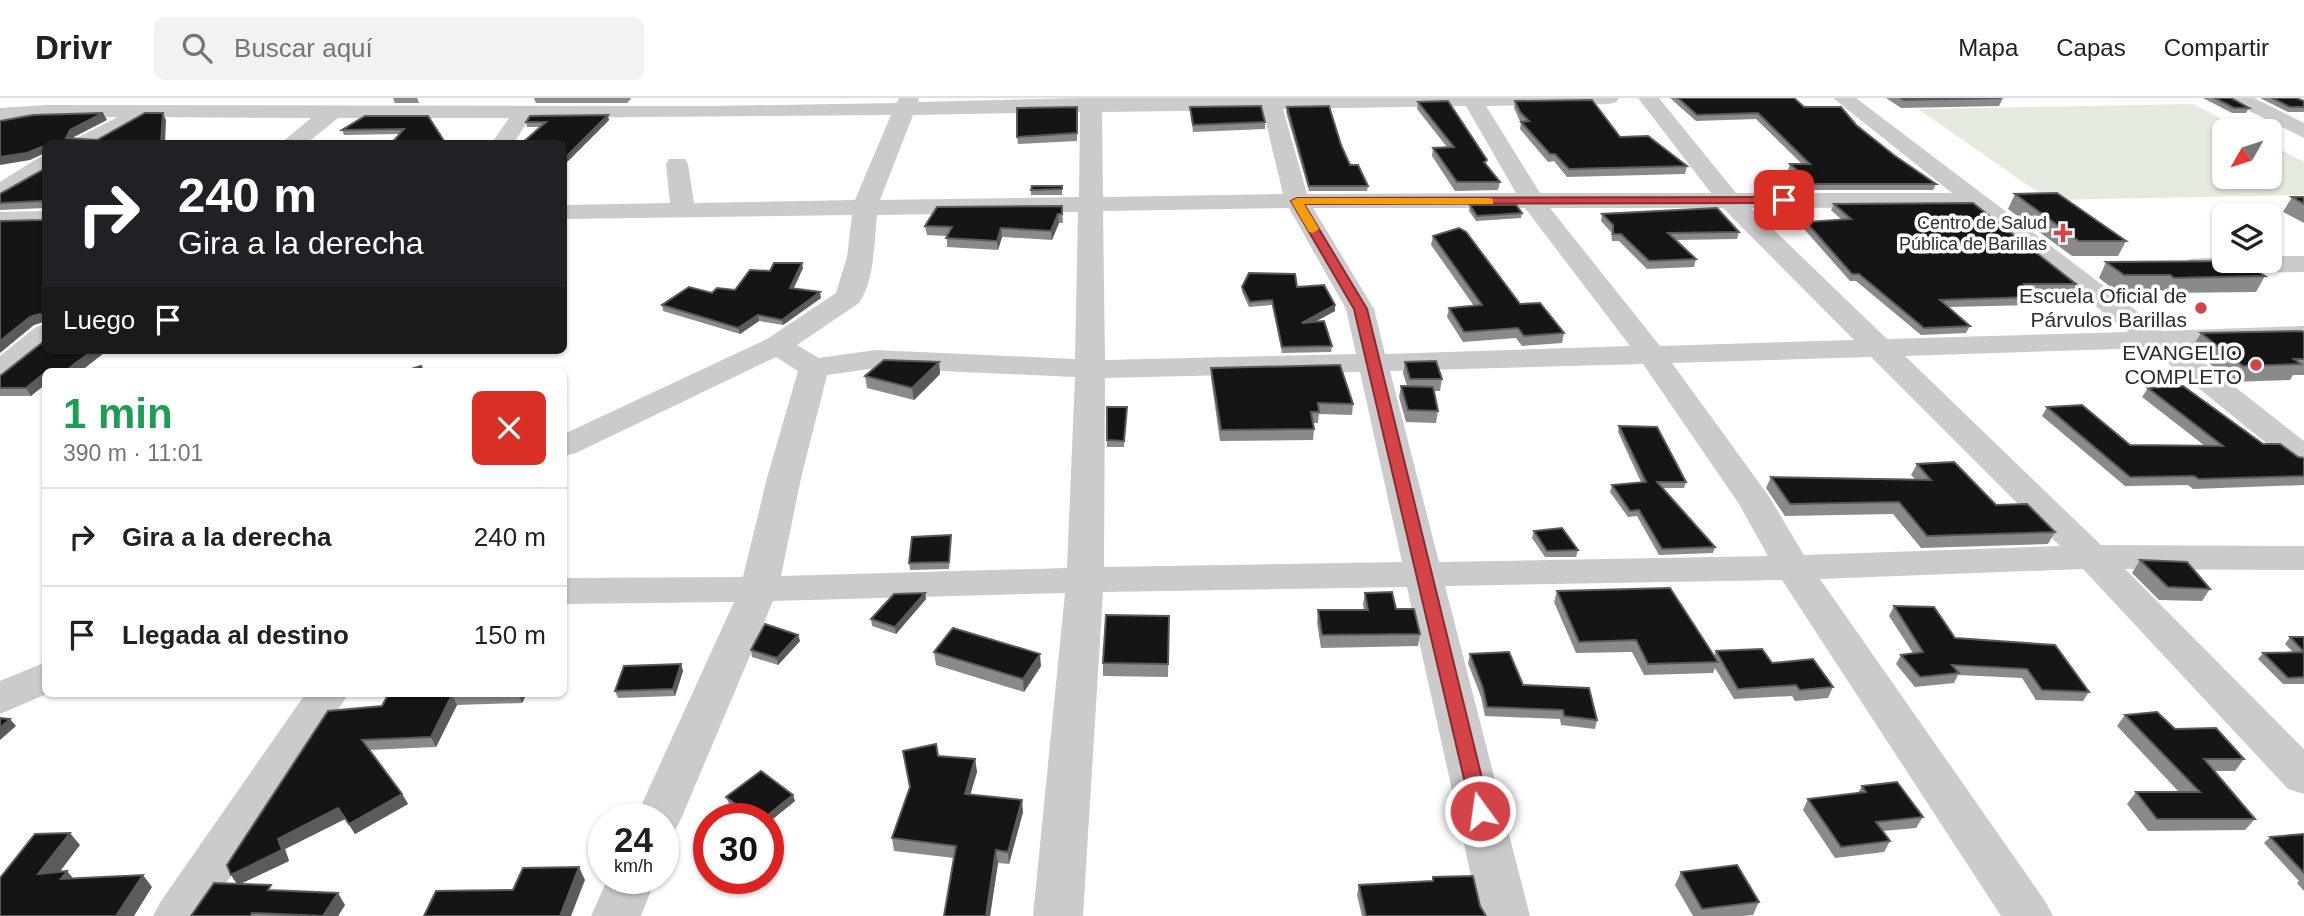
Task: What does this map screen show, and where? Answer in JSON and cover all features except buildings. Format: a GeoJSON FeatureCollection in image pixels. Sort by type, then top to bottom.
{"type":"FeatureCollection","features":[{"type":"Feature","properties":{"kind":"street"},"geometry":{"type":"LineString","coordinates":[[91,140],[167,98]]}},
{"type":"Feature","properties":{"kind":"street"},"geometry":{"type":"LineString","coordinates":[[296,140],[350,98]]}},
{"type":"Feature","properties":{"kind":"street"},"geometry":{"type":"LineString","coordinates":[[0,114],[46,111],[523,113],[713,105],[1609,98]]}},
{"type":"Feature","properties":{"kind":"street"},"geometry":{"type":"LineString","coordinates":[[1648,98],[1729,200],[2092,557],[2304,777]]}},
{"type":"Feature","properties":{"kind":"street"},"geometry":{"type":"LineString","coordinates":[[1843,98],[2065,267],[2304,457]]}},
{"type":"Feature","properties":{"kind":"street"},"geometry":{"type":"LineString","coordinates":[[2238,98],[2304,131]]}},
{"type":"Feature","properties":{"kind":"street"},"geometry":{"type":"LineString","coordinates":[[1472,99],[1533,202],[1650,353],[1756,503],[1793,568],[2028,916]]}},
{"type":"Feature","properties":{"kind":"street"},"geometry":{"type":"LineString","coordinates":[[1270,101],[1297,201],[1360,309],[1506,916]]}},
{"type":"Feature","properties":{"kind":"street"},"geometry":{"type":"LineString","coordinates":[[1058,916],[1085,580],[1090,369],[1091,102]]}},
{"type":"Feature","properties":{"kind":"street"},"geometry":{"type":"LineString","coordinates":[[567,445],[777,345],[849,297],[860,257],[865,205],[907,104]]}},
{"type":"Feature","properties":{"kind":"street"},"geometry":{"type":"LineString","coordinates":[[505,140],[523,113]]}},
{"type":"Feature","properties":{"kind":"street"},"geometry":{"type":"LineString","coordinates":[[677,164],[683,212]]}},
{"type":"Feature","properties":{"kind":"street"},"geometry":{"type":"LineString","coordinates":[[0,193],[42,166]]}},
{"type":"Feature","properties":{"kind":"street"},"geometry":{"type":"LineString","coordinates":[[567,212],[683,212],[865,205],[1297,201],[1977,200]]}},
{"type":"Feature","properties":{"kind":"street"},"geometry":{"type":"LineString","coordinates":[[0,219],[42,218]]}},
{"type":"Feature","properties":{"kind":"street"},"geometry":{"type":"LineString","coordinates":[[2171,265],[2304,264]]}},
{"type":"Feature","properties":{"kind":"street"},"geometry":{"type":"LineString","coordinates":[[2065,267],[2105,266]]}},
{"type":"Feature","properties":{"kind":"street"},"geometry":{"type":"LineString","coordinates":[[777,345],[814,368],[876,359],[1090,369],[2304,335]]}},
{"type":"Feature","properties":{"kind":"street"},"geometry":{"type":"LineString","coordinates":[[0,371],[42,336]]}},
{"type":"Feature","properties":{"kind":"street"},"geometry":{"type":"LineString","coordinates":[[665,803],[759,589],[784,478],[814,368]]}},
{"type":"Feature","properties":{"kind":"street"},"geometry":{"type":"LineString","coordinates":[[567,591],[1793,568],[2092,557],[2304,558]]}},
{"type":"Feature","properties":{"kind":"street"},"geometry":{"type":"LineString","coordinates":[[0,699],[42,679]]}},
{"type":"Feature","properties":{"kind":"street"},"geometry":{"type":"LineString","coordinates":[[178,916],[325,697]]}},
{"type":"Feature","properties":{"kind":"street"},"geometry":{"type":"LineString","coordinates":[[616,916],[625,894]]}},
{"type":"Feature","properties":{"kind":"shaded area"},"geometry":{"type":"Polygon","coordinates":[[[2193,104],[2222,119],[2212,119],[2212,189],[2282,189],[2282,150],[2304,162],[2304,195],[2049,200],[1918,109],[2193,104]]]}},
{"type":"Feature","properties":{"kind":"slow traffic"},"geometry":{"type":"LineString","coordinates":[[1313,229],[1297,201],[1489,201]]}},
{"type":"Feature","properties":{"kind":"place","name":"Centro de Salud Pública de Barillas"},"geometry":{"type":"Point","coordinates":[2063,233]}},
{"type":"Feature","properties":{"kind":"place","name":"Escuela Oficial de Párvulos Barillas"},"geometry":{"type":"Point","coordinates":[2201,308]}},
{"type":"Feature","properties":{"kind":"place","name":"EVANGELIO COMPLETO"},"geometry":{"type":"Point","coordinates":[2256,365]}},
{"type":"Feature","properties":{"kind":"route"},"geometry":{"type":"LineString","coordinates":[[1480,811],[1360,309],[1297,201],[1784,200]]}}]}
